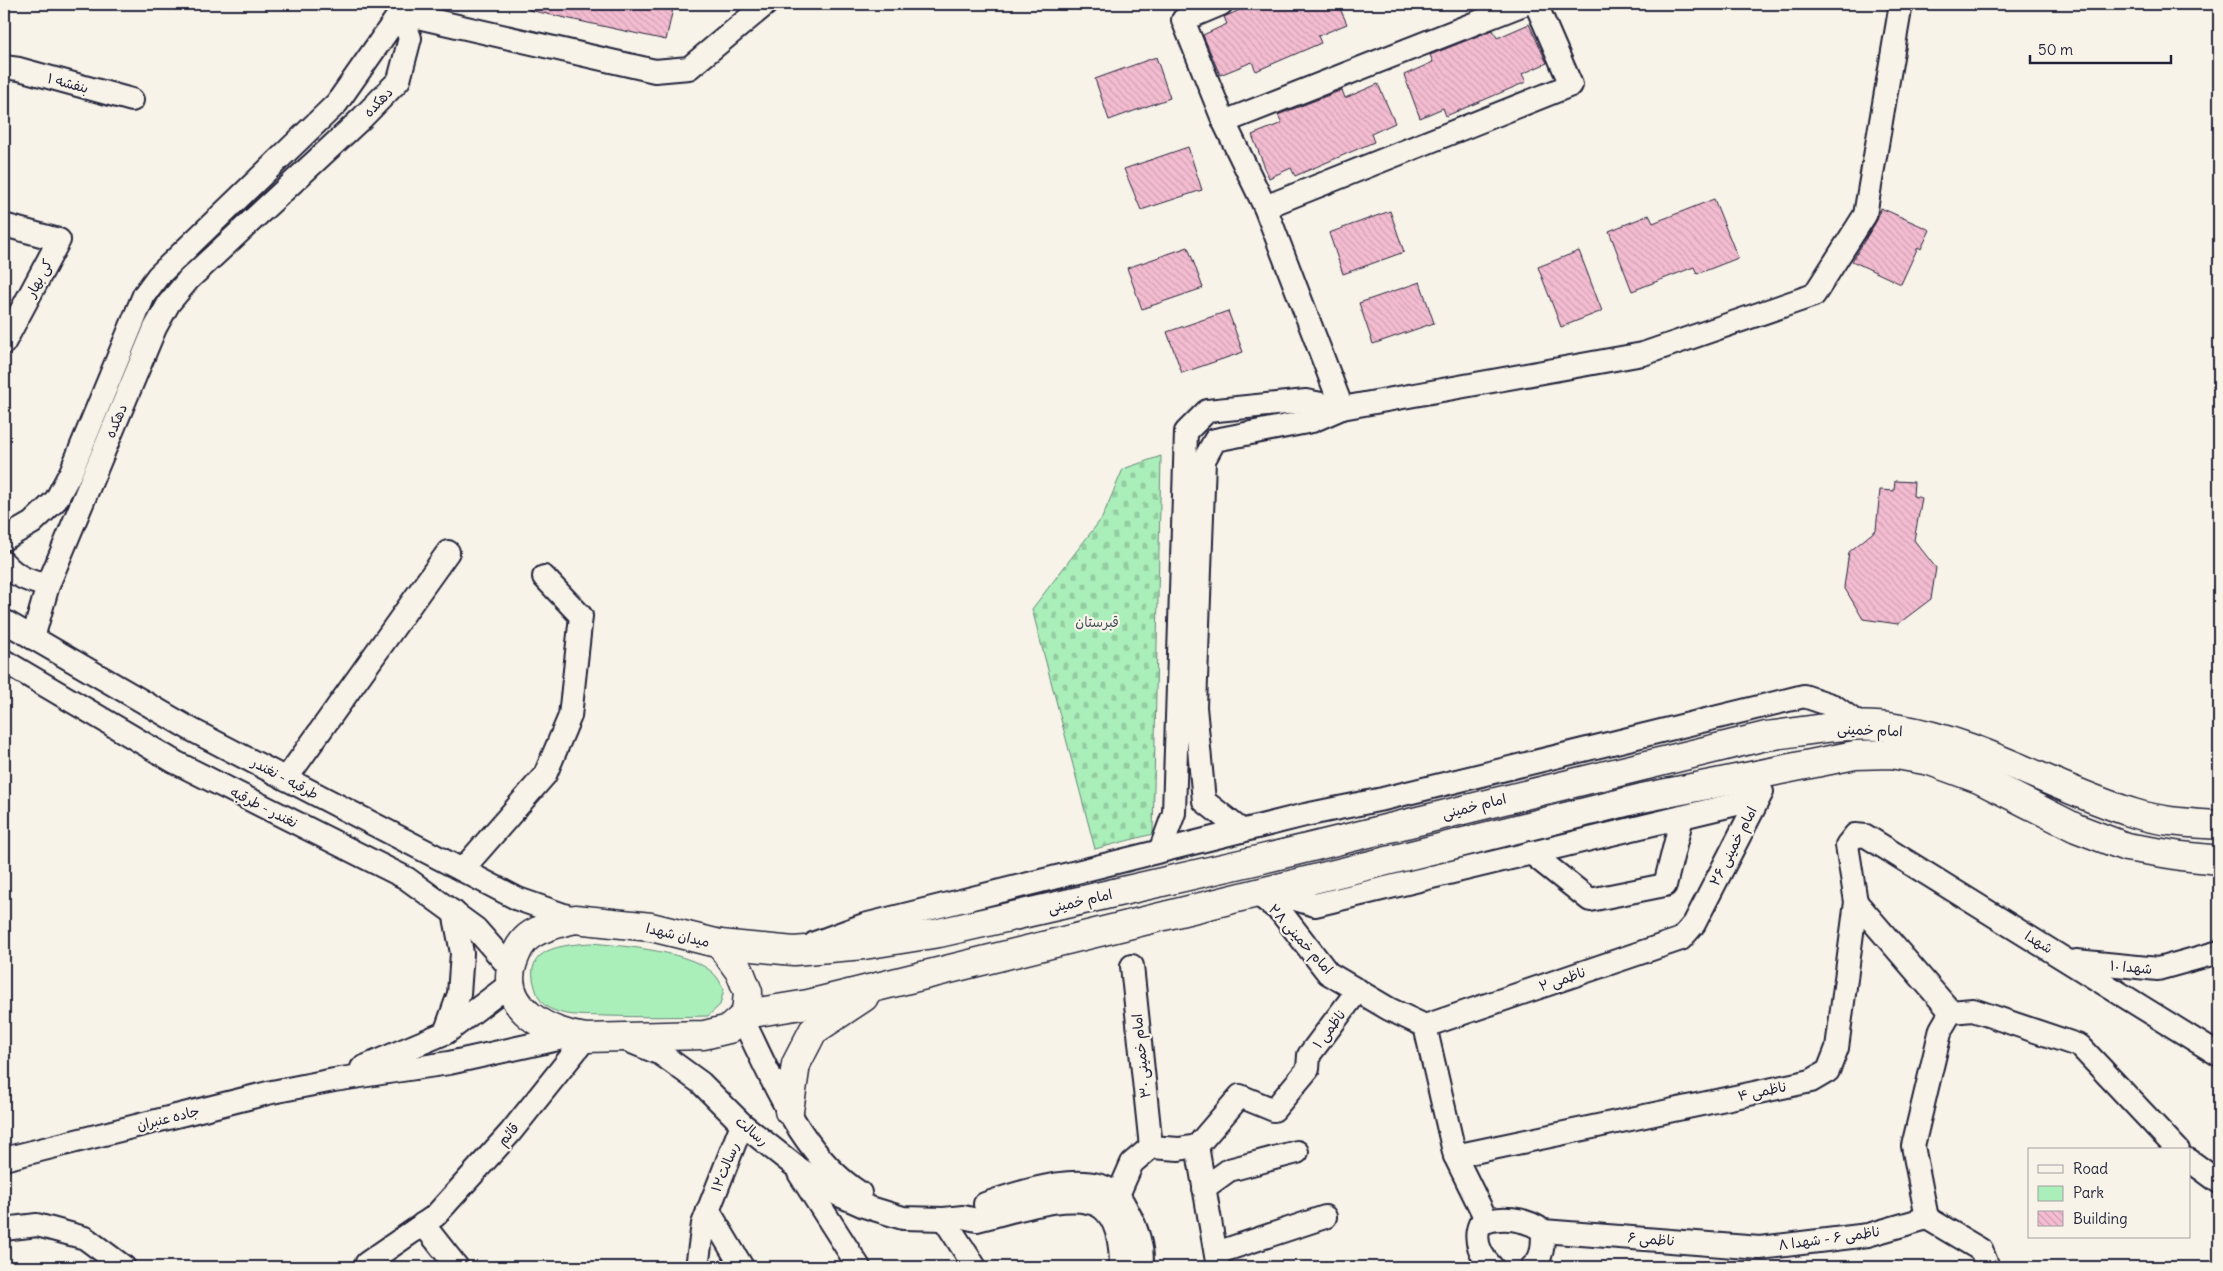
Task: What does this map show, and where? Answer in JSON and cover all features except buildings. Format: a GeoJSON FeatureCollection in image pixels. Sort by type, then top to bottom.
{"type":"FeatureCollection","features":[{"type":"Feature","properties":{"kind":"highway","name":"امام خمینی"},"geometry":{"type":"LineString","coordinates":[[720,944],[794,951],[864,945],[939,933],[1258,860],[1766,736],[1849,726],[1893,728],[1942,738],[1994,756],[2089,798],[2135,814],[2181,823],[2219,825]]}},
{"type":"Feature","properties":{"kind":"highway","name":"امام خمینی"},"geometry":{"type":"LineString","coordinates":[[744,1016],[808,1004],[1642,798],[1854,755],[1891,754],[1930,761],[1978,779],[2076,828],[2126,847],[2219,860]]}},
{"type":"Feature","properties":{"kind":"highway","name":"میدان شهدا"},"geometry":{"type":"LineString","coordinates":[[511,976],[519,946],[531,935],[549,925],[575,920],[651,927],[720,944],[740,972],[748,992],[744,1016]]}},
{"type":"Feature","properties":{"kind":"highway"},"geometry":{"type":"LineString","coordinates":[[511,976],[513,997],[538,1024],[579,1037],[622,1038],[704,1035],[729,1029],[744,1016]]}},
{"type":"Feature","properties":{"kind":"highway"},"geometry":{"type":"LineString","coordinates":[[789,1111],[796,1064],[813,1031],[878,987]]}},
{"type":"Feature","properties":{"kind":"street"},"geometry":{"type":"LineString","coordinates":[[401,8],[655,71],[688,68],[766,4]]}},
{"type":"Feature","properties":{"kind":"street"},"geometry":{"type":"LineString","coordinates":[[1222,4],[1183,20],[1224,122],[1265,207],[1342,408]]}},
{"type":"Feature","properties":{"kind":"street"},"geometry":{"type":"LineString","coordinates":[[1224,122],[1524,4]]}},
{"type":"Feature","properties":{"kind":"street"},"geometry":{"type":"LineString","coordinates":[[1265,207],[1572,84],[1536,4]]}},
{"type":"Feature","properties":{"kind":"street"},"geometry":{"type":"LineString","coordinates":[[1214,440],[1312,421],[1342,408],[1642,354],[1814,295],[1865,215],[1902,4]]}},
{"type":"Feature","properties":{"kind":"street","name":"دهکده"},"geometry":{"type":"LineString","coordinates":[[4,539],[32,523],[56,500],[71,472],[144,295],[158,276],[337,103],[401,8]]}},
{"type":"Feature","properties":{"kind":"street","name":"دهکده"},"geometry":{"type":"LineString","coordinates":[[33,638],[48,585],[155,328],[169,303],[189,279],[362,118],[399,80],[410,38],[401,8]]}},
{"type":"Feature","properties":{"kind":"street","name":"بنفشه ۱"},"geometry":{"type":"LineString","coordinates":[[4,67],[19,69],[132,100]]}},
{"type":"Feature","properties":{"kind":"street"},"geometry":{"type":"LineString","coordinates":[[337,103],[362,118]]}},
{"type":"Feature","properties":{"kind":"street","name":"کی بهار"},"geometry":{"type":"LineString","coordinates":[[4,225],[59,240],[4,343]]}},
{"type":"Feature","properties":{"kind":"street"},"geometry":{"type":"LineString","coordinates":[[1160,851],[1174,812],[1186,432],[1207,411],[1306,402],[1342,408]]}},
{"type":"Feature","properties":{"kind":"street"},"geometry":{"type":"LineString","coordinates":[[1195,422],[1214,440]]}},
{"type":"Feature","properties":{"kind":"street"},"geometry":{"type":"LineString","coordinates":[[1174,812],[1188,815],[1199,812],[1204,801],[1195,707],[1204,460],[1214,440]]}},
{"type":"Feature","properties":{"kind":"street"},"geometry":{"type":"LineString","coordinates":[[286,779],[448,552]]}},
{"type":"Feature","properties":{"kind":"street"},"geometry":{"type":"LineString","coordinates":[[4,563],[14,574],[30,582],[48,585]]}},
{"type":"Feature","properties":{"kind":"street"},"geometry":{"type":"LineString","coordinates":[[462,870],[545,775],[570,716],[581,616],[544,576]]}},
{"type":"Feature","properties":{"kind":"street","name":"طرقبه - نغندر"},"geometry":{"type":"LineString","coordinates":[[4,621],[192,730],[518,899],[575,920]]}},
{"type":"Feature","properties":{"kind":"street","name":"نغندر - طرقبه"},"geometry":{"type":"LineString","coordinates":[[4,660],[175,762],[406,878],[476,929],[511,976]]}},
{"type":"Feature","properties":{"kind":"street"},"geometry":{"type":"LineString","coordinates":[[794,951],[864,925],[1305,815],[1383,799],[1804,696],[1834,706],[1863,727]]}},
{"type":"Feature","properties":{"kind":"street","name":"امام خمینی ۲۶"},"geometry":{"type":"LineString","coordinates":[[1694,924],[1757,799],[1775,770]]}},
{"type":"Feature","properties":{"kind":"street"},"geometry":{"type":"LineString","coordinates":[[1383,799],[1390,828]]}},
{"type":"Feature","properties":{"kind":"street"},"geometry":{"type":"LineString","coordinates":[[1261,891],[1316,905],[1757,799]]}},
{"type":"Feature","properties":{"kind":"street"},"geometry":{"type":"LineString","coordinates":[[1204,801],[1242,831]]}},
{"type":"Feature","properties":{"kind":"street"},"geometry":{"type":"LineString","coordinates":[[1531,853],[1590,900],[1665,885],[1682,817]]}},
{"type":"Feature","properties":{"kind":"street","name":"ناظمی ۴"},"geometry":{"type":"LineString","coordinates":[[1455,1156],[1810,1081],[1828,1071],[1837,1048],[1856,902],[1847,845],[1855,835]]}},
{"type":"Feature","properties":{"kind":"street","name":"شهدا"},"geometry":{"type":"LineString","coordinates":[[1855,835],[1866,836],[2219,1055]]}},
{"type":"Feature","properties":{"kind":"street","name":"امام خمینی ۲۸"},"geometry":{"type":"LineString","coordinates":[[1261,891],[1280,911],[1328,973],[1389,1009],[1425,1026]]}},
{"type":"Feature","properties":{"kind":"street"},"geometry":{"type":"LineString","coordinates":[[1856,902],[1951,1012]]}},
{"type":"Feature","properties":{"kind":"street"},"geometry":{"type":"LineString","coordinates":[[446,1033],[459,994],[462,953],[454,912]]}},
{"type":"Feature","properties":{"kind":"street","name":"ناظمی ۲"},"geometry":{"type":"LineString","coordinates":[[1425,1026],[1681,939],[1694,924]]}},
{"type":"Feature","properties":{"kind":"street","name":"شهدا ۱۰"},"geometry":{"type":"LineString","coordinates":[[2070,961],[2158,970],[2219,952]]}},
{"type":"Feature","properties":{"kind":"street","name":"امام خمینی ۳۰"},"geometry":{"type":"LineString","coordinates":[[1132,966],[1150,1147]]}},
{"type":"Feature","properties":{"kind":"street","name":"جاده عنبران"},"geometry":{"type":"LineString","coordinates":[[334,1080],[446,1033],[511,976]]}},
{"type":"Feature","properties":{"kind":"street","name":"ناظمی ۱"},"geometry":{"type":"LineString","coordinates":[[1197,1146],[1240,1096],[1274,1110],[1308,1070],[1309,1055],[1358,990]]}},
{"type":"Feature","properties":{"kind":"street"},"geometry":{"type":"LineString","coordinates":[[1951,1012],[1973,1010],[2080,1046],[2176,1148]]}},
{"type":"Feature","properties":{"kind":"street"},"geometry":{"type":"LineString","coordinates":[[1951,1012],[1941,1029],[1913,1146],[1927,1218],[1981,1250],[1988,1267]]}},
{"type":"Feature","properties":{"kind":"street","name":"رسالت"},"geometry":{"type":"LineString","coordinates":[[744,1016],[789,1111],[806,1140],[841,1181],[890,1213]]}},
{"type":"Feature","properties":{"kind":"street"},"geometry":{"type":"LineString","coordinates":[[1425,1026],[1455,1156],[1487,1221],[1480,1224],[1477,1231],[1477,1243],[1483,1257],[1492,1267]]}},
{"type":"Feature","properties":{"kind":"street","name":"جاده عنبران"},"geometry":{"type":"LineString","coordinates":[[4,1160],[272,1092],[334,1080],[449,1063],[579,1037]]}},
{"type":"Feature","properties":{"kind":"street","name":"قائم"},"geometry":{"type":"LineString","coordinates":[[368,1267],[367,1263],[435,1216],[510,1133],[579,1037]]}},
{"type":"Feature","properties":{"kind":"street","name":"رسالت"},"geometry":{"type":"LineString","coordinates":[[622,1038],[661,1054],[701,1083],[742,1124],[794,1166],[839,1196],[903,1218],[977,1220],[1061,1200],[1082,1201],[1101,1207],[1114,1223],[1121,1248],[1121,1267]]}},
{"type":"Feature","properties":{"kind":"street","name":"رسالت۱۲"},"geometry":{"type":"LineString","coordinates":[[697,1267],[703,1224],[742,1124]]}},
{"type":"Feature","properties":{"kind":"street"},"geometry":{"type":"LineString","coordinates":[[1118,1196],[1132,1163],[1150,1147],[1179,1149],[1197,1146],[1217,1260],[1325,1217]]}},
{"type":"Feature","properties":{"kind":"street"},"geometry":{"type":"LineString","coordinates":[[1204,1188],[1229,1170],[1297,1152]]}},
{"type":"Feature","properties":{"kind":"street"},"geometry":{"type":"LineString","coordinates":[[2190,1161],[2219,1182]]}},
{"type":"Feature","properties":{"kind":"street"},"geometry":{"type":"LineString","coordinates":[[794,1166],[859,1267]]}},
{"type":"Feature","properties":{"kind":"street"},"geometry":{"type":"LineString","coordinates":[[975,1267],[953,1218],[975,1208],[1022,1192],[1076,1181],[1101,1186],[1118,1196],[1132,1218],[1143,1249],[1142,1267]]}},
{"type":"Feature","properties":{"kind":"street"},"geometry":{"type":"LineString","coordinates":[[708,1210],[742,1267]]}},
{"type":"Feature","properties":{"kind":"street","name":"ناظمی ۶ - شهدا ۸"},"geometry":{"type":"LineString","coordinates":[[1760,1248],[1868,1236],[1927,1218]]}},
{"type":"Feature","properties":{"kind":"street","name":"ناظمی ۶"},"geometry":{"type":"LineString","coordinates":[[1487,1221],[1496,1219],[1516,1220],[1535,1225],[1543,1231],[1760,1248]]}},
{"type":"Feature","properties":{"kind":"street"},"geometry":{"type":"LineString","coordinates":[[423,1224],[457,1267]]}},
{"type":"Feature","properties":{"kind":"street"},"geometry":{"type":"LineString","coordinates":[[4,1229],[37,1225],[85,1238],[124,1267]]}},
{"type":"Feature","properties":{"kind":"street"},"geometry":{"type":"LineString","coordinates":[[1532,1267],[1539,1258],[1543,1244],[1543,1231]]}},
{"type":"Feature","properties":{"kind":"green space","name":"قبرستان"},"geometry":{"type":"Polygon","coordinates":[[[1161,456],[1153,834],[1095,849],[1032,609],[1102,518],[1123,469],[1161,456]]]}},
{"type":"Feature","properties":{"kind":"green space"},"geometry":{"type":"Polygon","coordinates":[[[591,943],[658,951],[692,961],[706,968],[718,979],[724,989],[720,1005],[708,1016],[670,1017],[572,1015],[559,1012],[543,1004],[535,987],[533,974],[534,964],[540,956],[558,947],[591,943]]]}}]}
